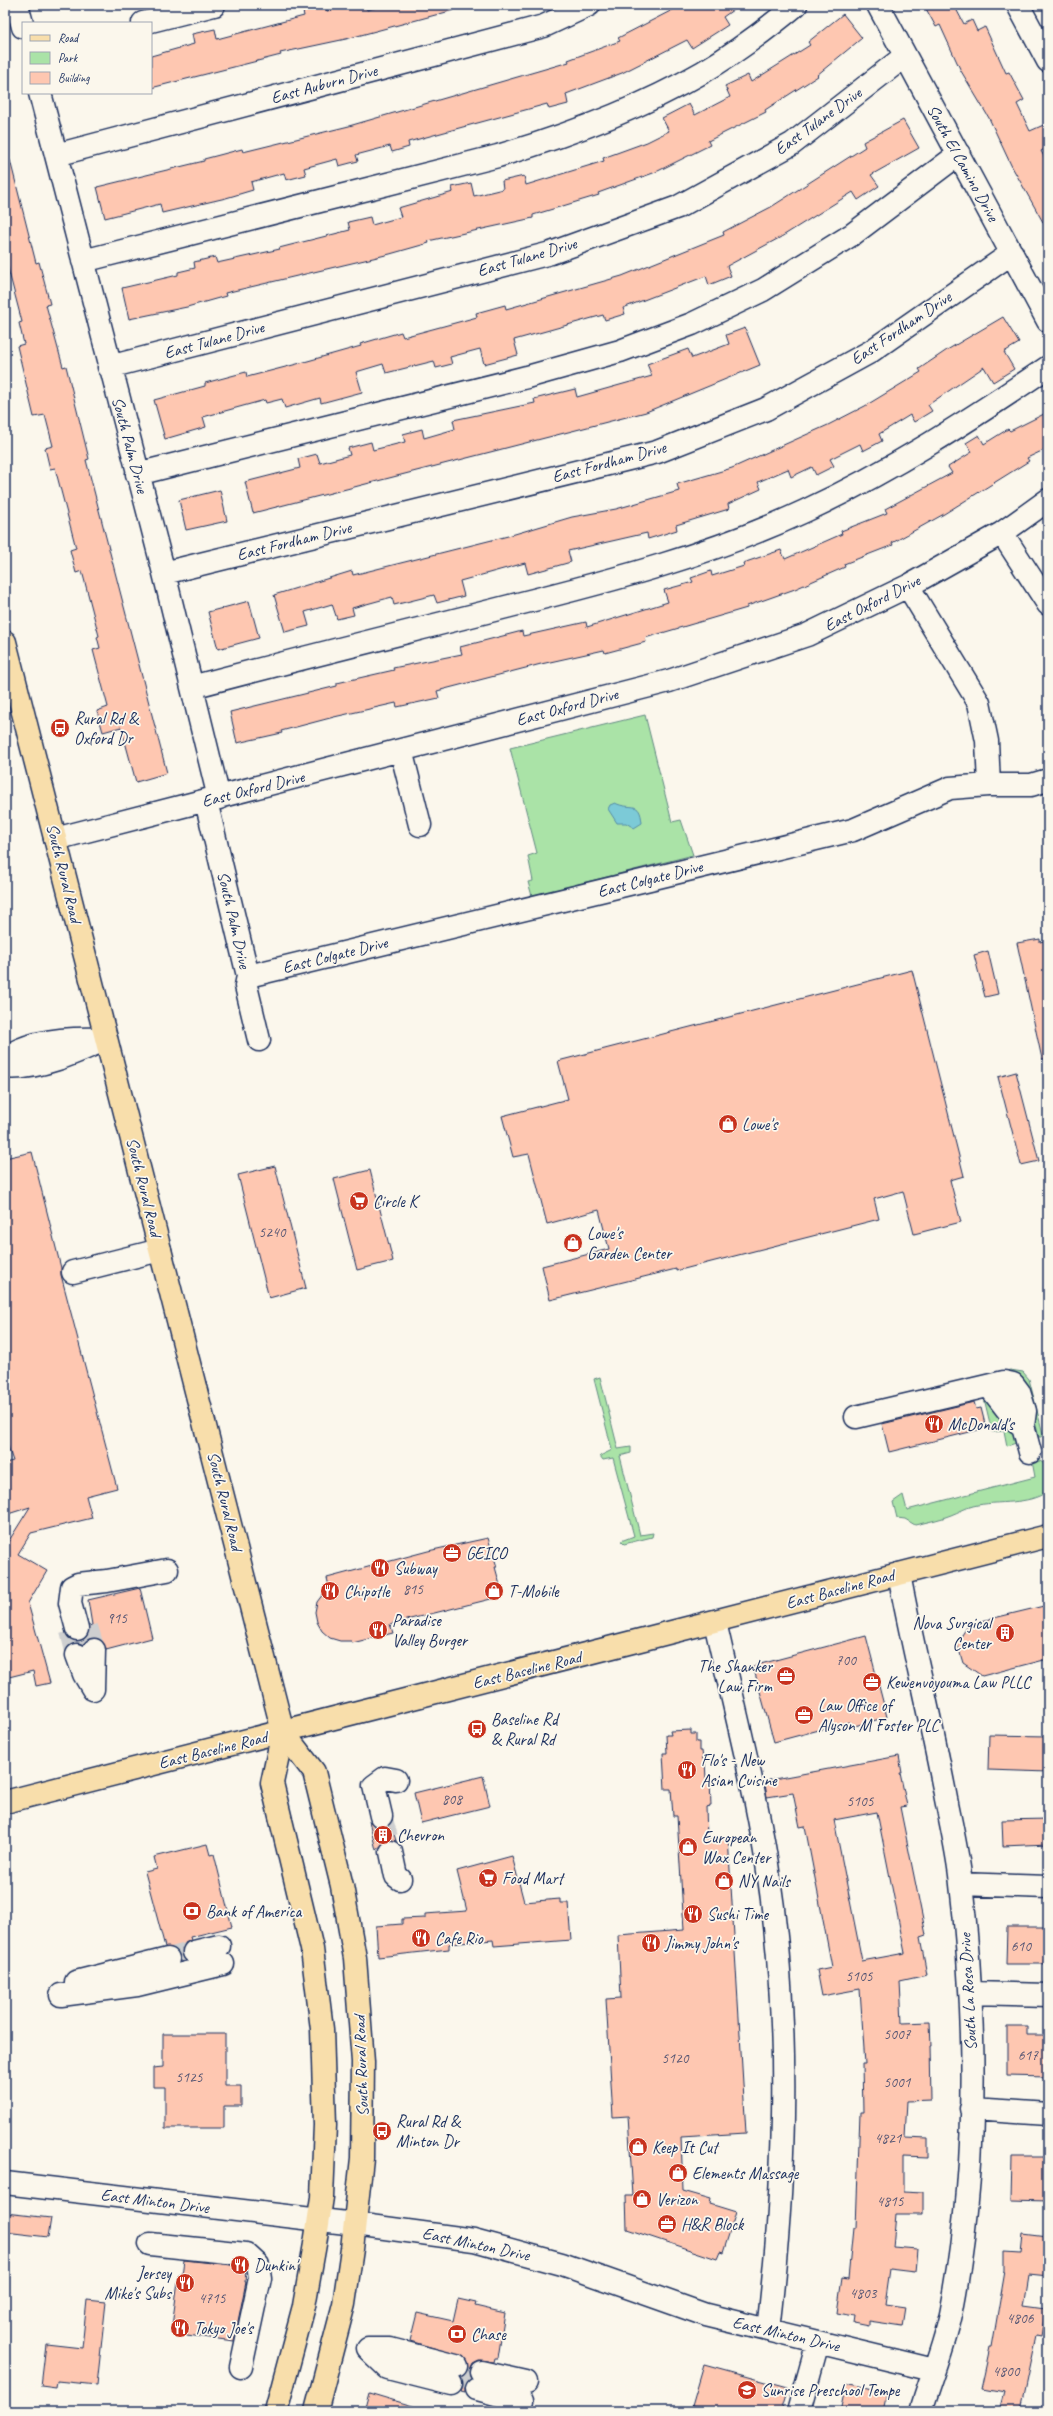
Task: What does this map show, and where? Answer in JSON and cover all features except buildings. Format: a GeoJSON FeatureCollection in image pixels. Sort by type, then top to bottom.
{"type":"FeatureCollection","features":[{"type":"Feature","properties":{"kind":"main road","name":"South Rural Road"},"geometry":{"type":"LineString","coordinates":[[5,642],[283,1732],[314,1772],[351,1930],[363,2062],[362,2158],[344,2304],[316,2411]]}},
{"type":"Feature","properties":{"kind":"main road","name":"East Baseline Road"},"geometry":{"type":"LineString","coordinates":[[5,1802],[1048,1536]]}},
{"type":"Feature","properties":{"kind":"main road","name":"South Rural Road"},"geometry":{"type":"LineString","coordinates":[[276,2411],[304,2306],[319,2220],[325,2125],[322,2029],[312,1949],[272,1783],[283,1732]]}},
{"type":"Feature","properties":{"kind":"street"},"geometry":{"type":"LineString","coordinates":[[17,5],[22,23]]}},
{"type":"Feature","properties":{"kind":"street"},"geometry":{"type":"LineString","coordinates":[[147,22],[214,5]]}},
{"type":"Feature","properties":{"kind":"street","name":"East Auburn Drive"},"geometry":{"type":"LineString","coordinates":[[56,155],[544,26],[589,5]]}},
{"type":"Feature","properties":{"kind":"street"},"geometry":{"type":"LineString","coordinates":[[83,261],[498,156],[566,135],[630,108],[703,72],[770,26],[796,5]]}},
{"type":"Feature","properties":{"kind":"street","name":"South El Camino Drive"},"geometry":{"type":"LineString","coordinates":[[878,5],[1048,321]]}},
{"type":"Feature","properties":{"kind":"street"},"geometry":{"type":"LineString","coordinates":[[1018,5],[1048,60]]}},
{"type":"Feature","properties":{"kind":"street","name":"East Tulane Drive"},"geometry":{"type":"LineString","coordinates":[[109,367],[552,252],[678,207],[792,144],[905,56]]}},
{"type":"Feature","properties":{"kind":"street","name":"South Palm Drive"},"geometry":{"type":"LineString","coordinates":[[40,94],[192,687],[212,799],[248,976],[246,986],[259,1040]]}},
{"type":"Feature","properties":{"kind":"street"},"geometry":{"type":"LineString","coordinates":[[137,474],[527,377],[620,351],[692,324],[763,290],[854,234],[959,154]]}},
{"type":"Feature","properties":{"kind":"street","name":"East Fordham Drive"},"geometry":{"type":"LineString","coordinates":[[164,573],[657,452],[766,409],[870,352],[1012,253]]}},
{"type":"Feature","properties":{"kind":"street"},"geometry":{"type":"LineString","coordinates":[[192,687],[647,570],[733,541],[805,512],[875,476],[944,435],[1048,367]]}},
{"type":"Feature","properties":{"kind":"street","name":"East Oxford Drive"},"geometry":{"type":"LineString","coordinates":[[55,838],[212,799],[684,676],[807,635],[908,586],[1002,533],[1048,500]]}},
{"type":"Feature","properties":{"kind":"street"},"geometry":{"type":"LineString","coordinates":[[1002,533],[1048,604]]}},
{"type":"Feature","properties":{"kind":"street"},"geometry":{"type":"LineString","coordinates":[[908,586],[979,703],[987,741],[989,785]]}},
{"type":"Feature","properties":{"kind":"street"},"geometry":{"type":"LineString","coordinates":[[401,750],[420,825]]}},
{"type":"Feature","properties":{"kind":"street","name":"East Colgate Drive"},"geometry":{"type":"LineString","coordinates":[[248,976],[853,830],[950,788],[989,785],[1031,785],[1048,780]]}},
{"type":"Feature","properties":{"kind":"street"},"geometry":{"type":"LineString","coordinates":[[5,1058],[15,1051],[72,1038],[106,1039]]}},
{"type":"Feature","properties":{"kind":"street"},"geometry":{"type":"LineString","coordinates":[[5,1067],[16,1068],[65,1056],[106,1039]]}},
{"type":"Feature","properties":{"kind":"street"},"geometry":{"type":"LineString","coordinates":[[73,1272],[160,1250]]}},
{"type":"Feature","properties":{"kind":"street"},"geometry":{"type":"LineString","coordinates":[[856,1417],[1004,1382],[1013,1384],[1019,1392],[1026,1411],[1023,1426],[1030,1452]]}},
{"type":"Feature","properties":{"kind":"street"},"geometry":{"type":"LineString","coordinates":[[78,1629],[81,1600],[70,1593],[72,1587],[78,1584],[168,1570]]}},
{"type":"Feature","properties":{"kind":"street","name":"South La Rosa Drive"},"geometry":{"type":"LineString","coordinates":[[899,1574],[936,1747],[961,1884],[971,1993],[972,2109],[967,2186],[952,2311],[921,2411]]}},
{"type":"Feature","properties":{"kind":"street"},"geometry":{"type":"LineString","coordinates":[[715,1622],[767,1864],[780,1978],[784,2086],[778,2239],[768,2330]]}},
{"type":"Feature","properties":{"kind":"street"},"geometry":{"type":"LineString","coordinates":[[85,1653],[84,1674],[93,1689]]}},
{"type":"Feature","properties":{"kind":"street"},"geometry":{"type":"LineString","coordinates":[[381,1816],[374,1786],[385,1778],[396,1780]]}},
{"type":"Feature","properties":{"kind":"street"},"geometry":{"type":"LineString","coordinates":[[391,1852],[396,1876],[400,1880]]}},
{"type":"Feature","properties":{"kind":"street"},"geometry":{"type":"LineString","coordinates":[[961,1884],[1048,1887]]}},
{"type":"Feature","properties":{"kind":"street"},"geometry":{"type":"LineString","coordinates":[[169,1963],[60,1990],[137,1985],[221,1955],[195,1956]]}},
{"type":"Feature","properties":{"kind":"street"},"geometry":{"type":"LineString","coordinates":[[971,1993],[1048,1995]]}},
{"type":"Feature","properties":{"kind":"street"},"geometry":{"type":"LineString","coordinates":[[972,2109],[1048,2114]]}},
{"type":"Feature","properties":{"kind":"street","name":"East Minton Drive"},"geometry":{"type":"LineString","coordinates":[[5,2183],[355,2224],[474,2240],[562,2264],[706,2315],[933,2370]]}},
{"type":"Feature","properties":{"kind":"street"},"geometry":{"type":"LineString","coordinates":[[150,2244],[246,2254],[258,2265],[260,2278],[241,2367]]}},
{"type":"Feature","properties":{"kind":"street"},"geometry":{"type":"LineString","coordinates":[[799,2411],[818,2342]]}},
{"type":"Feature","properties":{"kind":"street"},"geometry":{"type":"LineString","coordinates":[[368,2349],[388,2368],[454,2375]]}},
{"type":"Feature","properties":{"kind":"street"},"geometry":{"type":"LineString","coordinates":[[479,2381],[523,2391]]}},
{"type":"Feature","properties":{"kind":"green space"},"geometry":{"type":"Polygon","coordinates":[[[645,715],[672,822],[681,820],[693,855],[532,896],[528,882],[533,881],[528,856],[537,853],[510,748],[645,715]]]}},
{"type":"Feature","properties":{"kind":"green space"},"geometry":{"type":"Polygon","coordinates":[[[1010,1370],[1023,1372],[1029,1379],[1043,1434],[1041,1437],[1039,1437],[1027,1392],[980,1378],[1010,1370]]]}},
{"type":"Feature","properties":{"kind":"green space"},"geometry":{"type":"Polygon","coordinates":[[[600,1377],[618,1449],[631,1447],[631,1453],[620,1456],[640,1535],[653,1533],[652,1537],[624,1544],[621,1541],[634,1536],[613,1458],[603,1460],[600,1456],[612,1450],[594,1379],[600,1377]]]}},
{"type":"Feature","properties":{"kind":"green space"},"geometry":{"type":"Polygon","coordinates":[[[983,1394],[1011,1424],[1016,1443],[1007,1446],[1004,1431],[992,1432],[983,1394]]]}},
{"type":"Feature","properties":{"kind":"green space"},"geometry":{"type":"Polygon","coordinates":[[[1032,1461],[1040,1461],[1046,1465],[1048,1491],[1040,1496],[1022,1501],[973,1506],[942,1518],[915,1525],[905,1519],[897,1518],[893,1502],[903,1495],[907,1510],[1035,1477],[1032,1461]]]}},
{"type":"Feature","properties":{"kind":"water"},"geometry":{"type":"Polygon","coordinates":[[[615,803],[637,808],[641,816],[642,823],[634,828],[626,823],[617,823],[608,809],[610,805],[615,803]]]}},
{"type":"Feature","properties":{"kind":"tunnel"},"geometry":{"type":"LineString","coordinates":[[87,1627],[94,1650]]}},
{"type":"Feature","properties":{"kind":"tunnel"},"geometry":{"type":"LineString","coordinates":[[71,1631],[77,1655]]}},
{"type":"Feature","properties":{"kind":"tunnel"},"geometry":{"type":"LineString","coordinates":[[381,1816],[391,1852]]}},
{"type":"Feature","properties":{"kind":"tunnel"},"geometry":{"type":"LineString","coordinates":[[168,1959],[194,1952]]}},
{"type":"Feature","properties":{"kind":"tunnel"},"geometry":{"type":"LineString","coordinates":[[454,2375],[479,2381]]}},
{"type":"Feature","properties":{"kind":"place","name":"Rural Rd & Oxford Dr"},"geometry":{"type":"Point","coordinates":[60,728]}},
{"type":"Feature","properties":{"kind":"place","name":"Lowe's"},"geometry":{"type":"Point","coordinates":[728,1124]}},
{"type":"Feature","properties":{"kind":"place","name":"Circle K"},"geometry":{"type":"Point","coordinates":[359,1201]}},
{"type":"Feature","properties":{"kind":"place","name":"Lowe's Garden Center"},"geometry":{"type":"Point","coordinates":[573,1243]}},
{"type":"Feature","properties":{"kind":"place","name":"McDonald's"},"geometry":{"type":"Point","coordinates":[934,1424]}},
{"type":"Feature","properties":{"kind":"place","name":"GEICO"},"geometry":{"type":"Point","coordinates":[452,1553]}},
{"type":"Feature","properties":{"kind":"place","name":"Subway"},"geometry":{"type":"Point","coordinates":[380,1568]}},
{"type":"Feature","properties":{"kind":"place","name":"Chipotle"},"geometry":{"type":"Point","coordinates":[330,1591]}},
{"type":"Feature","properties":{"kind":"place","name":"T-Mobile"},"geometry":{"type":"Point","coordinates":[494,1591]}},
{"type":"Feature","properties":{"kind":"place","name":"Paradise Valley Burger"},"geometry":{"type":"Point","coordinates":[378,1630]}},
{"type":"Feature","properties":{"kind":"place","name":"Nova Surgical Center"},"geometry":{"type":"Point","coordinates":[1005,1633]}},
{"type":"Feature","properties":{"kind":"place","name":"The Shanker Law Firm"},"geometry":{"type":"Point","coordinates":[786,1676]}},
{"type":"Feature","properties":{"kind":"place","name":"Kewenvoyouma Law PLLC"},"geometry":{"type":"Point","coordinates":[872,1682]}},
{"type":"Feature","properties":{"kind":"place","name":"Law Office of Alyson M Foster PLC"},"geometry":{"type":"Point","coordinates":[804,1715]}},
{"type":"Feature","properties":{"kind":"place","name":"Baseline Rd & Rural Rd"},"geometry":{"type":"Point","coordinates":[477,1729]}},
{"type":"Feature","properties":{"kind":"place","name":"Flo's - New Asian Cuisine"},"geometry":{"type":"Point","coordinates":[687,1770]}},
{"type":"Feature","properties":{"kind":"place","name":"Chevron"},"geometry":{"type":"Point","coordinates":[383,1835]}},
{"type":"Feature","properties":{"kind":"place","name":"European Wax Center"},"geometry":{"type":"Point","coordinates":[688,1847]}},
{"type":"Feature","properties":{"kind":"place","name":"Food Mart"},"geometry":{"type":"Point","coordinates":[488,1878]}},
{"type":"Feature","properties":{"kind":"place","name":"NY Nails"},"geometry":{"type":"Point","coordinates":[724,1881]}},
{"type":"Feature","properties":{"kind":"place","name":"Bank of America"},"geometry":{"type":"Point","coordinates":[192,1911]}},
{"type":"Feature","properties":{"kind":"place","name":"Sushi Time"},"geometry":{"type":"Point","coordinates":[693,1914]}},
{"type":"Feature","properties":{"kind":"place","name":"Cafe Rio"},"geometry":{"type":"Point","coordinates":[421,1938]}},
{"type":"Feature","properties":{"kind":"place","name":"Jimmy John's"},"geometry":{"type":"Point","coordinates":[651,1943]}},
{"type":"Feature","properties":{"kind":"place","name":"Rural Rd & Minton Dr"},"geometry":{"type":"Point","coordinates":[382,2131]}},
{"type":"Feature","properties":{"kind":"place","name":"Keep It Cut"},"geometry":{"type":"Point","coordinates":[638,2147]}},
{"type":"Feature","properties":{"kind":"place","name":"Elements Massage"},"geometry":{"type":"Point","coordinates":[678,2173]}},
{"type":"Feature","properties":{"kind":"place","name":"Verizon"},"geometry":{"type":"Point","coordinates":[642,2199]}},
{"type":"Feature","properties":{"kind":"place","name":"H&R Block"},"geometry":{"type":"Point","coordinates":[667,2224]}},
{"type":"Feature","properties":{"kind":"place","name":"Dunkin'"},"geometry":{"type":"Point","coordinates":[240,2265]}},
{"type":"Feature","properties":{"kind":"place","name":"Jersey Mike's Subs"},"geometry":{"type":"Point","coordinates":[185,2283]}},
{"type":"Feature","properties":{"kind":"place","name":"Tokyo Joe's"},"geometry":{"type":"Point","coordinates":[180,2328]}},
{"type":"Feature","properties":{"kind":"place","name":"Chase"},"geometry":{"type":"Point","coordinates":[457,2334]}},
{"type":"Feature","properties":{"kind":"place","name":"Sunrise Preschool Tempe"},"geometry":{"type":"Point","coordinates":[747,2390]}}]}
